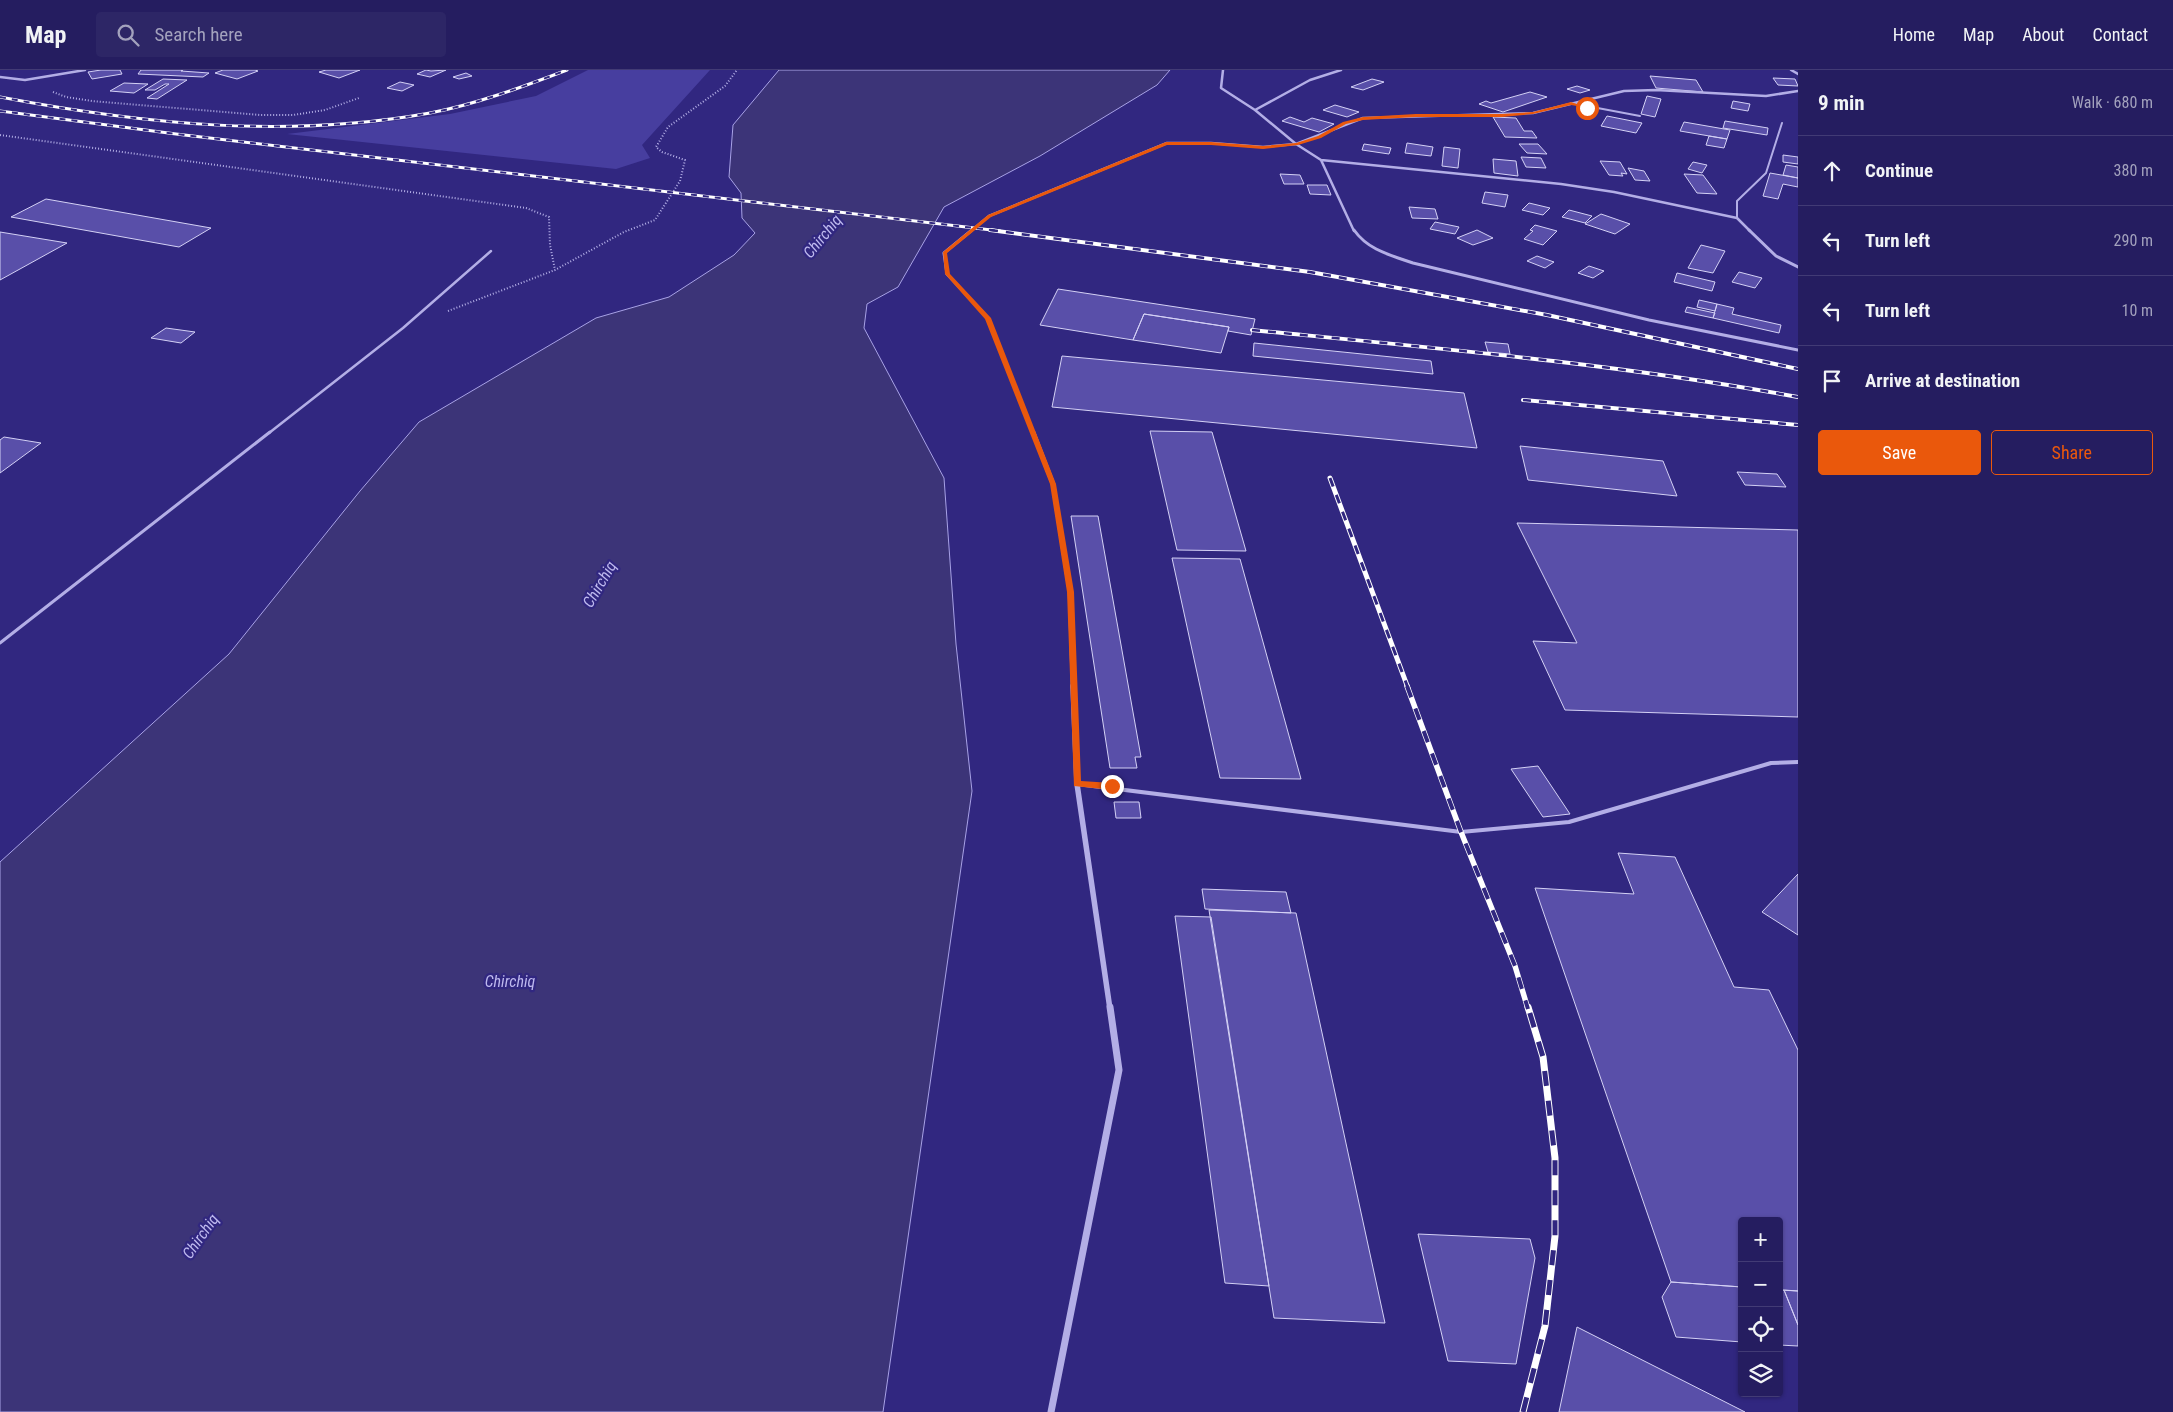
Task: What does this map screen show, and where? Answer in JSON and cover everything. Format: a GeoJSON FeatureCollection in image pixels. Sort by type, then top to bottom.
{"type":"FeatureCollection","features":[{"type":"Feature","properties":{"kind":"street"},"geometry":{"type":"LineString","coordinates":[[0,77],[25,80],[85,70]]}},
{"type":"Feature","properties":{"kind":"street"},"geometry":{"type":"LineString","coordinates":[[1223,70],[1221,88],[1255,110],[1296,144],[1321,160],[1560,184],[1614,192],[1737,218],[1776,256],[1798,267]]}},
{"type":"Feature","properties":{"kind":"street"},"geometry":{"type":"LineString","coordinates":[[1255,110],[1310,80],[1341,70]]}},
{"type":"Feature","properties":{"kind":"street"},"geometry":{"type":"LineString","coordinates":[[1791,70],[1798,74]]}},
{"type":"Feature","properties":{"kind":"street"},"geometry":{"type":"LineString","coordinates":[[1051,1412],[1119,1070],[1076,784],[1070,592],[1053,484],[988,318],[947,274],[944,253],[989,216],[1166,144],[1211,143],[1263,147],[1296,144],[1319,137],[1344,123],[1363,118],[1533,113],[1624,91],[1656,90],[1766,96],[1798,91]]}},
{"type":"Feature","properties":{"kind":"street"},"geometry":{"type":"LineString","coordinates":[[1321,160],[1351,226],[1362,242],[1383,253],[1412,263],[1649,320],[1798,350]]}},
{"type":"Feature","properties":{"kind":"lane"},"geometry":{"type":"LineString","coordinates":[[1571,104],[1640,116]]}},
{"type":"Feature","properties":{"kind":"lane"},"geometry":{"type":"LineString","coordinates":[[1737,218],[1737,201],[1766,172],[1782,123]]}},
{"type":"Feature","properties":{"kind":"lane"},"geometry":{"type":"LineString","coordinates":[[0,643],[403,328],[491,251]]}},
{"type":"Feature","properties":{"kind":"lane"},"geometry":{"type":"LineString","coordinates":[[1076,784],[1461,832],[1570,822],[1771,763],[1798,762]]}},
{"type":"Feature","properties":{"kind":"path"},"geometry":{"type":"LineString","coordinates":[[448,311],[555,270],[624,232],[655,220],[680,181],[685,160],[662,152],[656,147],[668,127],[725,86],[736,70]]}},
{"type":"Feature","properties":{"kind":"path"},"geometry":{"type":"LineString","coordinates":[[25,80],[66,96],[92,101],[260,115],[293,115],[325,110],[359,98]]}},
{"type":"Feature","properties":{"kind":"path"},"geometry":{"type":"LineString","coordinates":[[0,135],[526,208],[549,217],[550,246],[555,270]]}},
{"type":"Feature","properties":{"kind":"shaded area"},"geometry":{"type":"Polygon","coordinates":[[[588,70],[710,70],[642,145],[650,158],[616,169],[287,134],[450,114],[536,96],[588,70]]]}},
{"type":"Feature","properties":{"kind":"water","name":"Chirchiq"},"geometry":{"type":"Polygon","coordinates":[[[779,70],[1170,70],[1157,85],[1040,156],[944,207],[898,287],[867,304],[864,328],[944,478],[956,644],[972,791],[883,1412],[0,1412],[0,862],[229,654],[360,491],[419,422],[596,318],[669,297],[734,255],[755,233],[742,218],[741,193],[729,177],[733,125],[779,70]]]}},
{"type":"Feature","properties":{"kind":"building"},"geometry":{"type":"Polygon","coordinates":[[[120,70],[122,74],[92,79],[88,72],[120,70]]]}},
{"type":"Feature","properties":{"kind":"building"},"geometry":{"type":"Polygon","coordinates":[[[141,70],[183,70],[181,71],[209,73],[203,77],[138,74],[141,70]]]}},
{"type":"Feature","properties":{"kind":"building"},"geometry":{"type":"Polygon","coordinates":[[[223,70],[258,71],[237,79],[215,73],[223,70]]]}},
{"type":"Feature","properties":{"kind":"building"},"geometry":{"type":"Polygon","coordinates":[[[326,70],[360,70],[339,78],[319,72],[326,70]]]}},
{"type":"Feature","properties":{"kind":"building"},"geometry":{"type":"Polygon","coordinates":[[[426,70],[446,70],[430,77],[417,74],[426,70]]]}},
{"type":"Feature","properties":{"kind":"building"},"geometry":{"type":"Polygon","coordinates":[[[466,73],[472,76],[459,79],[453,77],[466,73]]]}},
{"type":"Feature","properties":{"kind":"building"},"geometry":{"type":"Polygon","coordinates":[[[1650,76],[1696,80],[1703,92],[1656,88],[1650,76]]]}},
{"type":"Feature","properties":{"kind":"building"},"geometry":{"type":"Polygon","coordinates":[[[1773,78],[1795,79],[1798,86],[1778,85],[1773,78]]]}},
{"type":"Feature","properties":{"kind":"building"},"geometry":{"type":"Polygon","coordinates":[[[163,79],[187,80],[157,99],[147,98],[169,84],[165,84],[155,90],[145,90],[163,79]]]}},
{"type":"Feature","properties":{"kind":"building"},"geometry":{"type":"Polygon","coordinates":[[[1372,79],[1384,82],[1363,90],[1351,87],[1372,79]]]}},
{"type":"Feature","properties":{"kind":"building"},"geometry":{"type":"Polygon","coordinates":[[[400,82],[414,85],[402,91],[387,88],[400,82]]]}},
{"type":"Feature","properties":{"kind":"building"},"geometry":{"type":"Polygon","coordinates":[[[124,83],[148,84],[134,93],[110,91],[124,83]]]}},
{"type":"Feature","properties":{"kind":"building"},"geometry":{"type":"Polygon","coordinates":[[[1577,86],[1590,90],[1580,93],[1567,89],[1577,86]]]}},
{"type":"Feature","properties":{"kind":"building"},"geometry":{"type":"Polygon","coordinates":[[[1530,92],[1547,97],[1503,112],[1479,104],[1486,101],[1491,103],[1530,92]]]}},
{"type":"Feature","properties":{"kind":"building"},"geometry":{"type":"Polygon","coordinates":[[[1647,96],[1661,99],[1655,117],[1641,114],[1647,96]]]}},
{"type":"Feature","properties":{"kind":"building"},"geometry":{"type":"Polygon","coordinates":[[[1733,101],[1750,104],[1748,111],[1731,108],[1733,101]]]}},
{"type":"Feature","properties":{"kind":"building"},"geometry":{"type":"Polygon","coordinates":[[[1335,105],[1359,112],[1347,117],[1323,110],[1335,105]]]}},
{"type":"Feature","properties":{"kind":"building"},"geometry":{"type":"Polygon","coordinates":[[[1607,116],[1642,123],[1636,133],[1601,126],[1607,116]]]}},
{"type":"Feature","properties":{"kind":"building"},"geometry":{"type":"Polygon","coordinates":[[[1290,117],[1304,122],[1312,118],[1334,124],[1319,132],[1282,121],[1290,117]]]}},
{"type":"Feature","properties":{"kind":"building"},"geometry":{"type":"Polygon","coordinates":[[[1493,117],[1516,118],[1524,131],[1532,131],[1537,138],[1505,137],[1493,117]]]}},
{"type":"Feature","properties":{"kind":"building"},"geometry":{"type":"Polygon","coordinates":[[[1725,121],[1768,128],[1767,135],[1723,128],[1725,121]]]}},
{"type":"Feature","properties":{"kind":"building"},"geometry":{"type":"Polygon","coordinates":[[[1684,122],[1730,130],[1727,139],[1680,131],[1684,122]]]}},
{"type":"Feature","properties":{"kind":"building"},"geometry":{"type":"Polygon","coordinates":[[[1709,136],[1727,139],[1724,148],[1706,145],[1709,136]]]}},
{"type":"Feature","properties":{"kind":"building"},"geometry":{"type":"Polygon","coordinates":[[[1407,143],[1433,147],[1431,156],[1405,153],[1407,143]]]}},
{"type":"Feature","properties":{"kind":"building"},"geometry":{"type":"Polygon","coordinates":[[[1364,144],[1391,148],[1389,154],[1362,150],[1364,144]]]}},
{"type":"Feature","properties":{"kind":"building"},"geometry":{"type":"Polygon","coordinates":[[[1519,144],[1538,144],[1547,154],[1527,153],[1519,144]]]}},
{"type":"Feature","properties":{"kind":"building"},"geometry":{"type":"Polygon","coordinates":[[[1444,147],[1460,149],[1458,168],[1442,166],[1444,147]]]}},
{"type":"Feature","properties":{"kind":"building"},"geometry":{"type":"Polygon","coordinates":[[[1783,155],[1798,157],[1798,164],[1783,162],[1783,155]]]}},
{"type":"Feature","properties":{"kind":"building"},"geometry":{"type":"Polygon","coordinates":[[[1521,157],[1541,158],[1546,168],[1526,167],[1521,157]]]}},
{"type":"Feature","properties":{"kind":"building"},"geometry":{"type":"Polygon","coordinates":[[[1493,159],[1516,161],[1518,176],[1494,173],[1493,159]]]}},
{"type":"Feature","properties":{"kind":"building"},"geometry":{"type":"Polygon","coordinates":[[[1600,161],[1620,162],[1627,174],[1621,173],[1623,176],[1609,175],[1600,161]]]}},
{"type":"Feature","properties":{"kind":"building"},"geometry":{"type":"Polygon","coordinates":[[[1693,162],[1707,165],[1702,173],[1688,169],[1693,162]]]}},
{"type":"Feature","properties":{"kind":"building"},"geometry":{"type":"Polygon","coordinates":[[[1786,165],[1798,167],[1798,178],[1783,175],[1786,165]]]}},
{"type":"Feature","properties":{"kind":"building"},"geometry":{"type":"Polygon","coordinates":[[[1628,168],[1644,171],[1650,181],[1635,180],[1628,168]]]}},
{"type":"Feature","properties":{"kind":"building"},"geometry":{"type":"Polygon","coordinates":[[[1770,173],[1798,178],[1798,187],[1783,184],[1778,199],[1763,196],[1770,173]]]}},
{"type":"Feature","properties":{"kind":"building"},"geometry":{"type":"Polygon","coordinates":[[[1280,174],[1300,175],[1304,184],[1284,184],[1280,174]]]}},
{"type":"Feature","properties":{"kind":"building"},"geometry":{"type":"Polygon","coordinates":[[[1684,174],[1703,175],[1717,194],[1697,193],[1684,174]]]}},
{"type":"Feature","properties":{"kind":"building"},"geometry":{"type":"Polygon","coordinates":[[[1307,185],[1327,185],[1331,195],[1310,194],[1307,185]]]}},
{"type":"Feature","properties":{"kind":"building"},"geometry":{"type":"Polygon","coordinates":[[[1485,192],[1508,195],[1505,207],[1482,203],[1485,192]]]}},
{"type":"Feature","properties":{"kind":"building"},"geometry":{"type":"Polygon","coordinates":[[[46,199],[211,228],[179,247],[11,217],[46,199]]]}},
{"type":"Feature","properties":{"kind":"building"},"geometry":{"type":"Polygon","coordinates":[[[1529,203],[1550,208],[1543,215],[1522,210],[1529,203]]]}},
{"type":"Feature","properties":{"kind":"building"},"geometry":{"type":"Polygon","coordinates":[[[1409,207],[1435,209],[1438,219],[1412,218],[1409,207]]]}},
{"type":"Feature","properties":{"kind":"building"},"geometry":{"type":"Polygon","coordinates":[[[1569,210],[1592,216],[1585,223],[1562,217],[1569,210]]]}},
{"type":"Feature","properties":{"kind":"building"},"geometry":{"type":"Polygon","coordinates":[[[1601,214],[1630,224],[1615,234],[1585,224],[1601,214]]]}},
{"type":"Feature","properties":{"kind":"building"},"geometry":{"type":"Polygon","coordinates":[[[1435,222],[1459,227],[1455,234],[1430,229],[1435,222]]]}},
{"type":"Feature","properties":{"kind":"building"},"geometry":{"type":"Polygon","coordinates":[[[1535,225],[1557,231],[1543,245],[1524,239],[1533,231],[1530,230],[1535,225]]]}},
{"type":"Feature","properties":{"kind":"building"},"geometry":{"type":"Polygon","coordinates":[[[1477,230],[1493,238],[1473,245],[1457,238],[1477,230]]]}},
{"type":"Feature","properties":{"kind":"building"},"geometry":{"type":"Polygon","coordinates":[[[0,232],[67,243],[0,280],[0,232]]]}},
{"type":"Feature","properties":{"kind":"building"},"geometry":{"type":"Polygon","coordinates":[[[1701,245],[1725,251],[1713,273],[1688,268],[1701,245]]]}},
{"type":"Feature","properties":{"kind":"building"},"geometry":{"type":"Polygon","coordinates":[[[1537,256],[1554,262],[1545,268],[1527,261],[1537,256]]]}},
{"type":"Feature","properties":{"kind":"building"},"geometry":{"type":"Polygon","coordinates":[[[1589,266],[1604,271],[1593,278],[1578,273],[1589,266]]]}},
{"type":"Feature","properties":{"kind":"building"},"geometry":{"type":"Polygon","coordinates":[[[1739,272],[1762,278],[1755,288],[1732,282],[1739,272]]]}},
{"type":"Feature","properties":{"kind":"building"},"geometry":{"type":"Polygon","coordinates":[[[1677,273],[1715,282],[1712,291],[1674,282],[1677,273]]]}},
{"type":"Feature","properties":{"kind":"building"},"geometry":{"type":"Polygon","coordinates":[[[1058,289],[1255,319],[1251,335],[1228,331],[1229,327],[1144,314],[1133,340],[1040,325],[1058,289]]]}},
{"type":"Feature","properties":{"kind":"building"},"geometry":{"type":"Polygon","coordinates":[[[1699,300],[1717,304],[1715,311],[1697,307],[1699,300]]]}},
{"type":"Feature","properties":{"kind":"building"},"geometry":{"type":"Polygon","coordinates":[[[1717,304],[1734,308],[1732,314],[1781,325],[1779,333],[1713,318],[1717,304]]]}},
{"type":"Feature","properties":{"kind":"building"},"geometry":{"type":"Polygon","coordinates":[[[1687,307],[1715,313],[1713,318],[1685,312],[1687,307]]]}},
{"type":"Feature","properties":{"kind":"building"},"geometry":{"type":"Polygon","coordinates":[[[1144,314],[1229,327],[1221,353],[1133,340],[1144,314]]]}},
{"type":"Feature","properties":{"kind":"building"},"geometry":{"type":"Polygon","coordinates":[[[166,328],[195,332],[181,343],[151,338],[166,328]]]}},
{"type":"Feature","properties":{"kind":"building"},"geometry":{"type":"Polygon","coordinates":[[[1485,342],[1508,344],[1510,354],[1488,352],[1485,342]]]}},
{"type":"Feature","properties":{"kind":"building"},"geometry":{"type":"Polygon","coordinates":[[[1254,343],[1431,361],[1433,374],[1253,356],[1254,343]]]}},
{"type":"Feature","properties":{"kind":"building"},"geometry":{"type":"Polygon","coordinates":[[[1062,356],[1464,393],[1477,448],[1052,407],[1062,356]]]}},
{"type":"Feature","properties":{"kind":"building"},"geometry":{"type":"Polygon","coordinates":[[[1150,431],[1212,432],[1246,551],[1177,550],[1150,431]]]}},
{"type":"Feature","properties":{"kind":"building"},"geometry":{"type":"Polygon","coordinates":[[[4,437],[41,443],[0,473],[0,440],[4,437]]]}},
{"type":"Feature","properties":{"kind":"building"},"geometry":{"type":"Polygon","coordinates":[[[1520,446],[1663,461],[1677,496],[1528,480],[1520,446]]]}},
{"type":"Feature","properties":{"kind":"building"},"geometry":{"type":"Polygon","coordinates":[[[1737,472],[1777,474],[1786,487],[1745,485],[1737,472]]]}},
{"type":"Feature","properties":{"kind":"building"},"geometry":{"type":"Polygon","coordinates":[[[1071,516],[1098,516],[1141,757],[1135,757],[1137,768],[1110,768],[1071,516]]]}},
{"type":"Feature","properties":{"kind":"building"},"geometry":{"type":"Polygon","coordinates":[[[1517,523],[1798,530],[1798,717],[1565,710],[1533,641],[1577,643],[1517,523]]]}},
{"type":"Feature","properties":{"kind":"building"},"geometry":{"type":"Polygon","coordinates":[[[1172,558],[1240,559],[1301,779],[1220,778],[1172,558]]]}},
{"type":"Feature","properties":{"kind":"building"},"geometry":{"type":"Polygon","coordinates":[[[1538,766],[1570,814],[1543,817],[1511,769],[1538,766]]]}},
{"type":"Feature","properties":{"kind":"building"},"geometry":{"type":"Polygon","coordinates":[[[1114,802],[1139,802],[1141,818],[1116,818],[1114,802]]]}},
{"type":"Feature","properties":{"kind":"building"},"geometry":{"type":"Polygon","coordinates":[[[1618,853],[1675,857],[1734,987],[1769,990],[1798,1050],[1798,1291],[1783,1290],[1783,1217],[1738,1217],[1738,1287],[1671,1282],[1535,888],[1634,894],[1618,853]]]}},
{"type":"Feature","properties":{"kind":"building"},"geometry":{"type":"Polygon","coordinates":[[[1798,874],[1798,935],[1762,912],[1798,874]]]}},
{"type":"Feature","properties":{"kind":"building"},"geometry":{"type":"Polygon","coordinates":[[[1202,889],[1286,892],[1291,913],[1205,909],[1202,889]]]}},
{"type":"Feature","properties":{"kind":"building"},"geometry":{"type":"Polygon","coordinates":[[[1209,910],[1296,913],[1385,1323],[1274,1318],[1209,910]]]}},
{"type":"Feature","properties":{"kind":"building"},"geometry":{"type":"Polygon","coordinates":[[[1175,916],[1211,917],[1269,1286],[1225,1283],[1175,916]]]}},
{"type":"Feature","properties":{"kind":"building"},"geometry":{"type":"Polygon","coordinates":[[[1418,1234],[1530,1239],[1535,1258],[1516,1364],[1448,1361],[1418,1234]]]}},
{"type":"Feature","properties":{"kind":"building"},"geometry":{"type":"Polygon","coordinates":[[[1671,1282],[1738,1287],[1738,1342],[1676,1337],[1662,1297],[1671,1282]]]}},
{"type":"Feature","properties":{"kind":"building"},"geometry":{"type":"Polygon","coordinates":[[[1783,1290],[1798,1325],[1798,1346],[1783,1345],[1783,1290]]]}},
{"type":"Feature","properties":{"kind":"building"},"geometry":{"type":"Polygon","coordinates":[[[1784,1290],[1798,1291],[1798,1325],[1784,1290]]]}},
{"type":"Feature","properties":{"kind":"building"},"geometry":{"type":"Polygon","coordinates":[[[1577,1327],[1745,1412],[1559,1412],[1577,1327]]]}},
{"type":"Feature","properties":{"kind":"railway"},"geometry":{"type":"LineString","coordinates":[[0,97],[53,107],[160,121],[214,125],[322,125],[376,121],[448,109],[533,83],[567,70]]}},
{"type":"Feature","properties":{"kind":"railway"},"geometry":{"type":"LineString","coordinates":[[0,111],[176,134],[1000,231]]}},
{"type":"Feature","properties":{"kind":"railway"},"geometry":{"type":"LineString","coordinates":[[990,230],[1310,272],[1547,315],[1798,369]]}},
{"type":"Feature","properties":{"kind":"railway"},"geometry":{"type":"LineString","coordinates":[[1252,330],[1457,350],[1594,366],[1730,385],[1798,397]]}},
{"type":"Feature","properties":{"kind":"railway"},"geometry":{"type":"LineString","coordinates":[[1523,400],[1798,425]]}},
{"type":"Feature","properties":{"kind":"railway"},"geometry":{"type":"LineString","coordinates":[[1330,478],[1408,688]]}},
{"type":"Feature","properties":{"kind":"railway"},"geometry":{"type":"LineString","coordinates":[[1407,686],[1461,832],[1515,966],[1528,1009]]}},
{"type":"Feature","properties":{"kind":"railway"},"geometry":{"type":"LineString","coordinates":[[1523,1412],[1545,1326],[1555,1236],[1555,1158],[1543,1057],[1528,1007]]}},
{"type":"Feature","properties":{"kind":"route"},"geometry":{"type":"LineString","coordinates":[[1112,786],[1076,784],[1070,592],[1053,484],[988,318],[947,274],[944,253],[989,216],[1166,144],[1211,143],[1263,147],[1296,144],[1319,137],[1344,123],[1363,118],[1533,113],[1571,104],[1587,108]]}}]}
